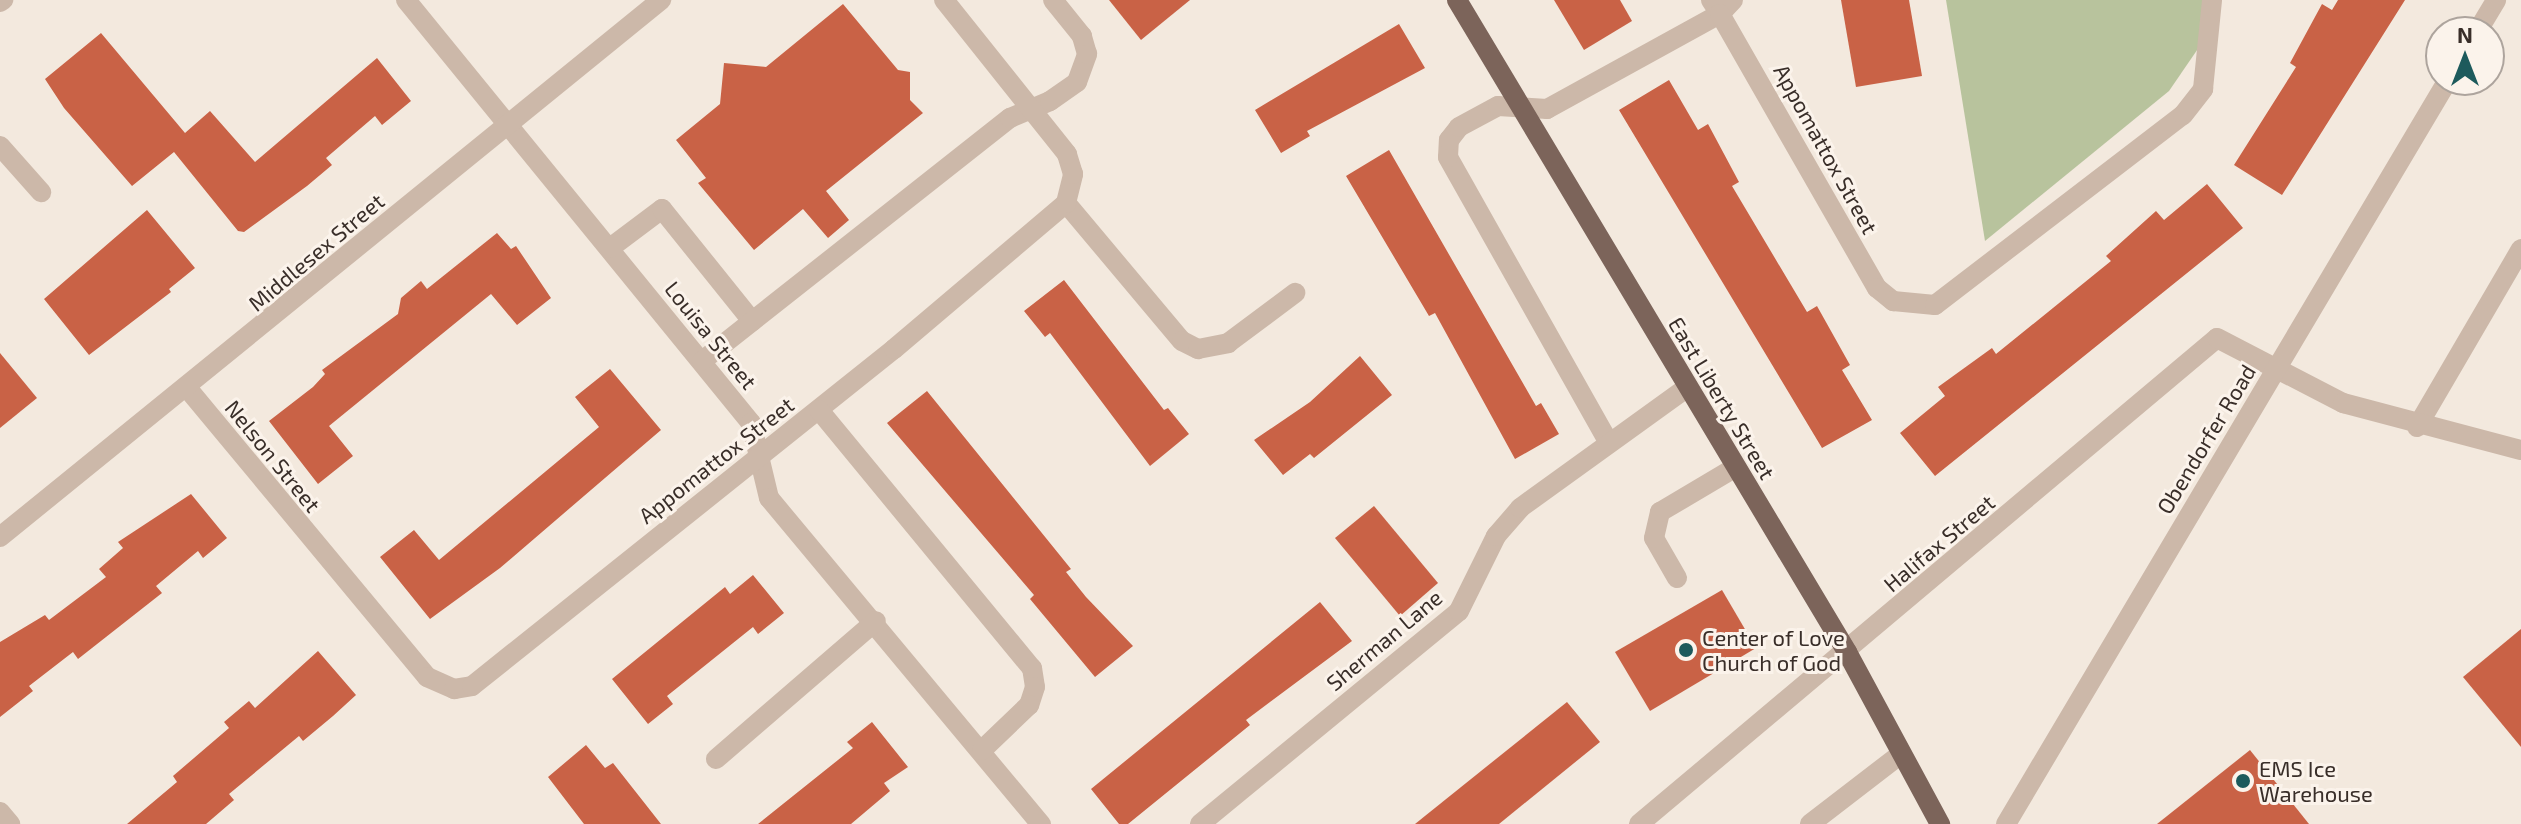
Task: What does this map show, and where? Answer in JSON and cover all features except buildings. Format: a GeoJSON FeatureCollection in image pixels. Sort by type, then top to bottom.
{"type":"FeatureCollection","features":[{"type":"Feature","properties":{"kind":"main road","name":"East Liberty Street"},"geometry":{"type":"LineString","coordinates":[[1457,0],[1847,652],[1940,824]]}},
{"type":"Feature","properties":{"kind":"street","name":"Louisa Street"},"geometry":{"type":"LineString","coordinates":[[406,0],[751,423],[769,498],[876,621],[1041,824]]}},
{"type":"Feature","properties":{"kind":"street","name":"Middlesex Street"},"geometry":{"type":"LineString","coordinates":[[0,537],[188,389],[661,0]]}},
{"type":"Feature","properties":{"kind":"street"},"geometry":{"type":"LineString","coordinates":[[944,0],[1033,107],[1067,154],[1073,174],[1066,203],[1182,341],[1198,349],[1228,343],[1295,293]]}},
{"type":"Feature","properties":{"kind":"street"},"geometry":{"type":"LineString","coordinates":[[702,361],[1010,118],[1077,82],[1087,54],[1082,36],[1053,0]]}},
{"type":"Feature","properties":{"kind":"street","name":"Appomattox Street"},"geometry":{"type":"LineString","coordinates":[[1609,443],[1448,157],[1449,140],[1459,127],[1498,106],[1547,109],[1722,5],[1877,288],[1893,301],[1935,305],[1954,295],[2183,115],[2203,89],[2212,0]]}},
{"type":"Feature","properties":{"kind":"street","name":"Obendorfer Road"},"geometry":{"type":"LineString","coordinates":[[2006,824],[2438,96]]}},
{"type":"Feature","properties":{"kind":"street"},"geometry":{"type":"LineString","coordinates":[[0,146],[41,192]]}},
{"type":"Feature","properties":{"kind":"street","name":"Appomattox Street"},"geometry":{"type":"LineString","coordinates":[[321,552],[427,677],[454,689],[472,686],[819,410],[1066,203]]}},
{"type":"Feature","properties":{"kind":"street"},"geometry":{"type":"LineString","coordinates":[[610,248],[662,209],[752,321]]}},
{"type":"Feature","properties":{"kind":"street"},"geometry":{"type":"LineString","coordinates":[[2417,427],[2521,249]]}},
{"type":"Feature","properties":{"kind":"street","name":"Halifax Street"},"geometry":{"type":"LineString","coordinates":[[1639,824],[2217,338],[2276,369]]}},
{"type":"Feature","properties":{"kind":"street"},"geometry":{"type":"LineString","coordinates":[[2276,369],[2343,403],[2417,427],[2521,450]]}},
{"type":"Feature","properties":{"kind":"street","name":"Sherman Lane"},"geometry":{"type":"LineString","coordinates":[[1200,824],[1459,611],[1496,536],[1520,508],[1688,387]]}},
{"type":"Feature","properties":{"kind":"street","name":"Nelson Street"},"geometry":{"type":"LineString","coordinates":[[188,389],[321,552]]}},
{"type":"Feature","properties":{"kind":"street"},"geometry":{"type":"LineString","coordinates":[[819,410],[1032,668],[1035,687],[1029,705],[982,750]]}},
{"type":"Feature","properties":{"kind":"street"},"geometry":{"type":"LineString","coordinates":[[1677,578],[1654,538],[1660,512],[1736,467]]}},
{"type":"Feature","properties":{"kind":"street"},"geometry":{"type":"LineString","coordinates":[[716,759],[876,621]]}},
{"type":"Feature","properties":{"kind":"street"},"geometry":{"type":"LineString","coordinates":[[1810,824],[1901,754]]}},
{"type":"Feature","properties":{"kind":"street"},"geometry":{"type":"LineString","coordinates":[[0,812],[10,824]]}},
{"type":"Feature","properties":{"kind":"green space"},"geometry":{"type":"Polygon","coordinates":[[[1946,0],[2217,0],[2217,21],[2169,91],[1985,241],[1946,0]]]}},
{"type":"Feature","properties":{"kind":"place","name":"Center of Love Church of God"},"geometry":{"type":"Point","coordinates":[1686,650]}},
{"type":"Feature","properties":{"kind":"place","name":"EMS Ice Warehouse"},"geometry":{"type":"Point","coordinates":[2243,781]}}]}
